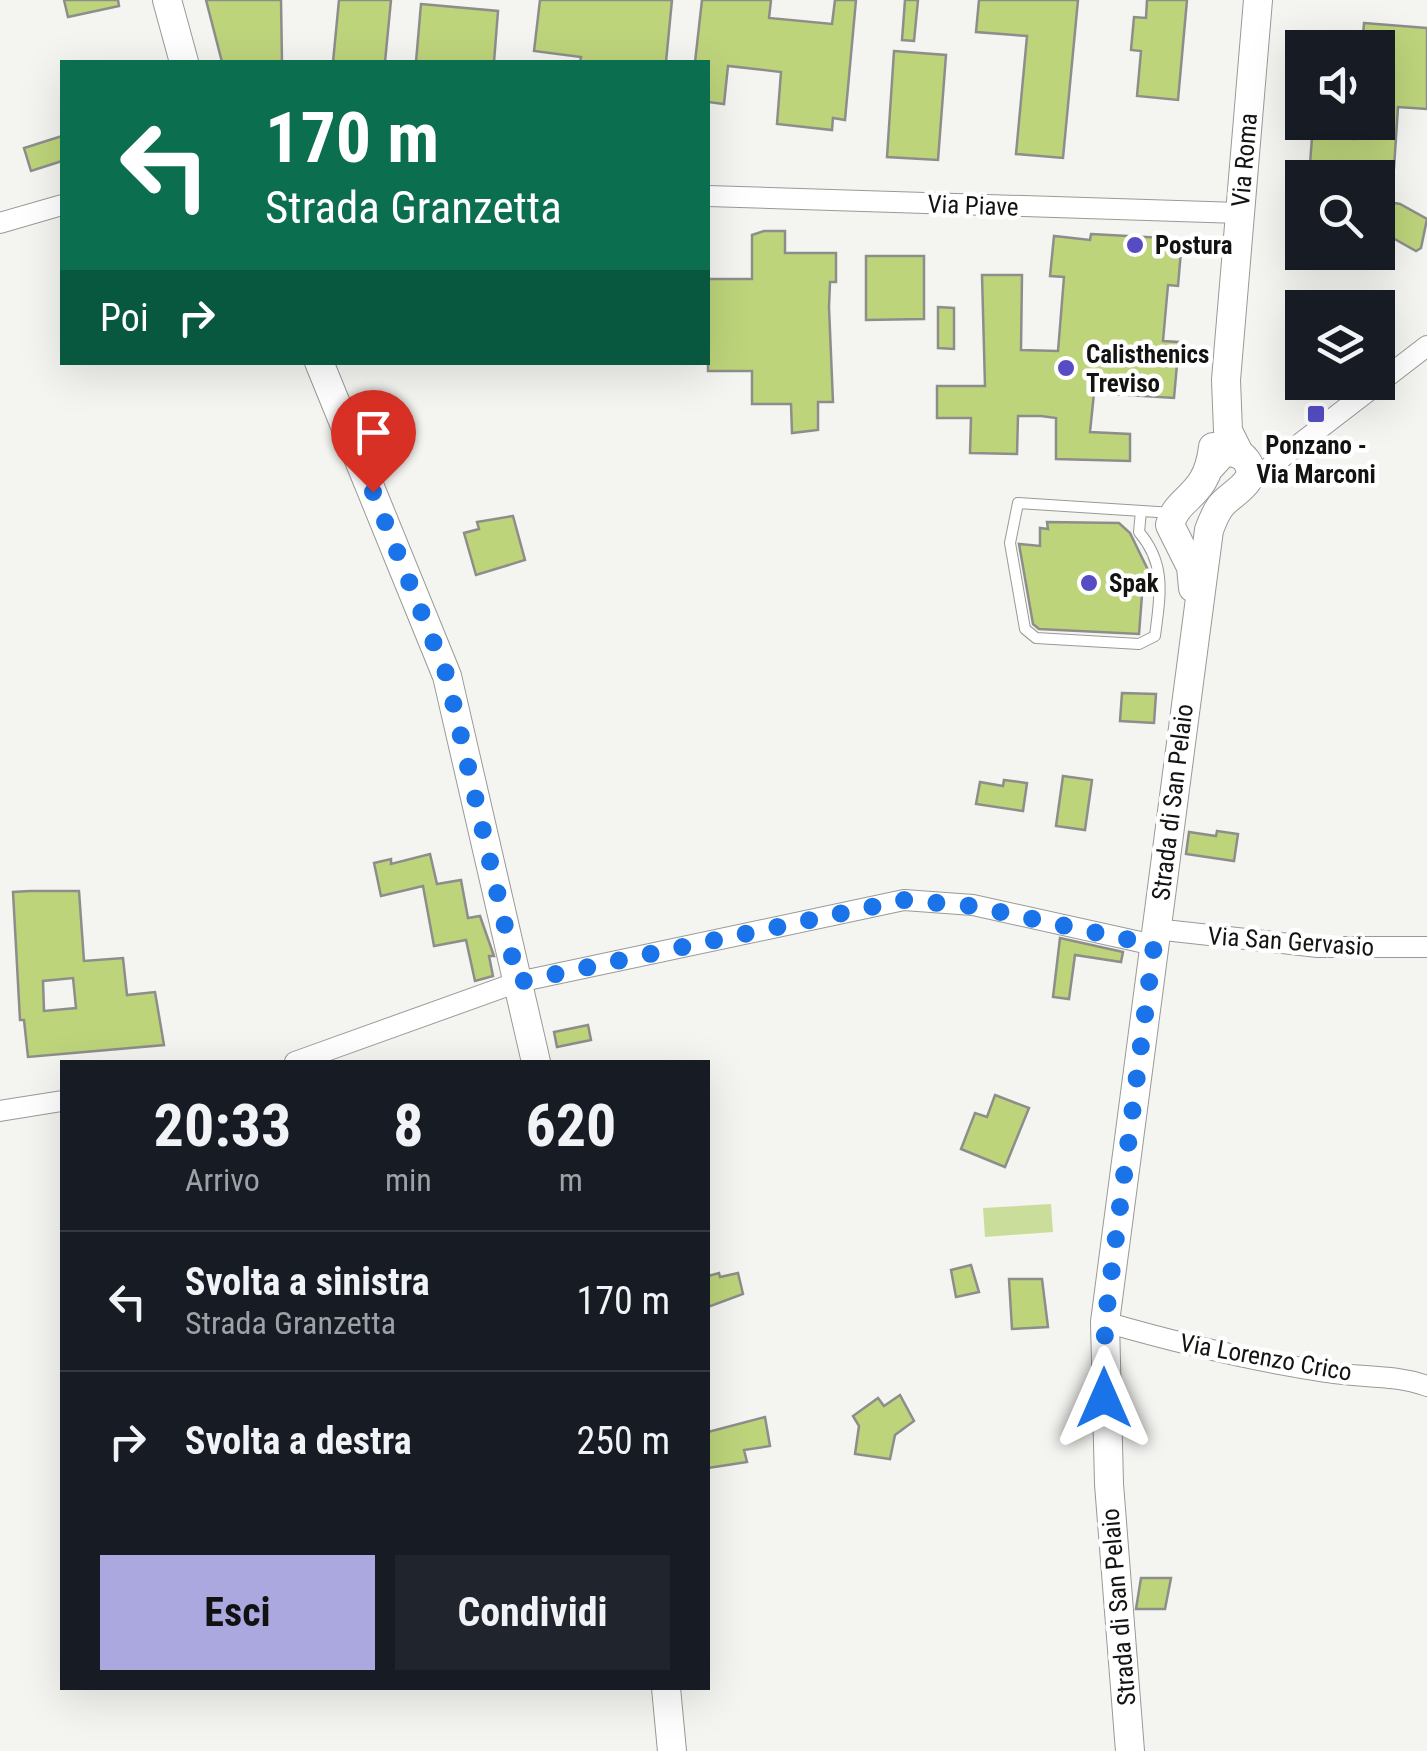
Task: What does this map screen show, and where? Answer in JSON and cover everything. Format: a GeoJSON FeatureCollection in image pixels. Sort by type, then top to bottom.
{"type":"FeatureCollection","features":[{"type":"Feature","properties":{"kind":"main road"},"geometry":{"type":"LineString","coordinates":[[167,0],[183,60]]}},
{"type":"Feature","properties":{"kind":"main road","name":"Via Roma"},"geometry":{"type":"LineString","coordinates":[[1212,452],[1226,380],[1258,0]]}},
{"type":"Feature","properties":{"kind":"main road"},"geometry":{"type":"LineString","coordinates":[[320,365],[447,676],[536,1060]]}},
{"type":"Feature","properties":{"kind":"main road","name":"Via Roma"},"geometry":{"type":"LineString","coordinates":[[1226,380],[1228,431],[1258,462]]}},
{"type":"Feature","properties":{"kind":"main road"},"geometry":{"type":"LineString","coordinates":[[1174,513],[1202,488],[1212,452],[1258,462],[1222,503],[1196,545]]}},
{"type":"Feature","properties":{"kind":"main road","name":"Strada di San Pelaio"},"geometry":{"type":"LineString","coordinates":[[1130,1751],[1108,1484],[1105,1322],[1194,629],[1196,545],[1170,525],[1174,513]]}},
{"type":"Feature","properties":{"kind":"main road"},"geometry":{"type":"LineString","coordinates":[[666,1690],[672,1751]]}},
{"type":"Feature","properties":{"kind":"street","name":"Via Piave"},"geometry":{"type":"LineString","coordinates":[[710,196],[1239,214]]}},
{"type":"Feature","properties":{"kind":"street"},"geometry":{"type":"LineString","coordinates":[[0,223],[60,206]]}},
{"type":"Feature","properties":{"kind":"street"},"geometry":{"type":"LineString","coordinates":[[1258,462],[1427,346]]}},
{"type":"Feature","properties":{"kind":"street","name":"Via San Gervasio"},"geometry":{"type":"LineString","coordinates":[[301,1060],[518,982],[904,900],[973,906],[1154,937],[1318,947],[1427,947]]}},
{"type":"Feature","properties":{"kind":"street"},"geometry":{"type":"LineString","coordinates":[[0,1111],[60,1101]]}},
{"type":"Feature","properties":{"kind":"street","name":"Via Lorenzo Crico"},"geometry":{"type":"LineString","coordinates":[[1105,1322],[1219,1352],[1330,1373],[1400,1376],[1427,1386]]}},
{"type":"Feature","properties":{"kind":"lane"},"geometry":{"type":"LineString","coordinates":[[1141,511],[1140,532],[1153,548],[1162,580],[1155,636],[1139,644],[1036,638],[1025,628],[1010,543],[1018,503],[1174,513]]}},
{"type":"Feature","properties":{"kind":"green space"},"geometry":{"type":"Polygon","coordinates":[[[1051,1204],[1053,1232],[985,1237],[983,1208],[1051,1204]]]}},
{"type":"Feature","properties":{"kind":"building"},"geometry":{"type":"Polygon","coordinates":[[[64,0],[118,0],[119,6],[68,17],[64,0]]]}},
{"type":"Feature","properties":{"kind":"building"},"geometry":{"type":"Polygon","coordinates":[[[206,0],[281,0],[282,60],[221,60],[206,0]]]}},
{"type":"Feature","properties":{"kind":"building"},"geometry":{"type":"Polygon","coordinates":[[[339,0],[391,0],[385,60],[333,60],[339,0]]]}},
{"type":"Feature","properties":{"kind":"building"},"geometry":{"type":"Polygon","coordinates":[[[540,0],[672,0],[666,60],[580,60],[581,57],[534,51],[540,0]]]}},
{"type":"Feature","properties":{"kind":"building"},"geometry":{"type":"Polygon","coordinates":[[[702,0],[771,0],[769,18],[832,24],[835,0],[856,0],[845,120],[833,118],[832,130],[777,124],[781,72],[728,66],[724,104],[710,102],[710,60],[695,60],[702,0]]]}},
{"type":"Feature","properties":{"kind":"building"},"geometry":{"type":"Polygon","coordinates":[[[905,0],[918,0],[914,41],[902,40],[905,0]]]}},
{"type":"Feature","properties":{"kind":"building"},"geometry":{"type":"Polygon","coordinates":[[[979,0],[1078,0],[1063,158],[1016,154],[1027,36],[976,32],[979,0]]]}},
{"type":"Feature","properties":{"kind":"building"},"geometry":{"type":"Polygon","coordinates":[[[1147,0],[1187,0],[1178,100],[1137,96],[1141,51],[1131,50],[1134,17],[1146,18],[1147,0]]]}},
{"type":"Feature","properties":{"kind":"building"},"geometry":{"type":"Polygon","coordinates":[[[421,4],[498,11],[494,60],[416,60],[421,4]]]}},
{"type":"Feature","properties":{"kind":"building"},"geometry":{"type":"Polygon","coordinates":[[[1364,23],[1427,28],[1427,109],[1398,107],[1395,160],[1310,160],[1312,140],[1395,140],[1395,30],[1363,30],[1364,23]]]}},
{"type":"Feature","properties":{"kind":"building"},"geometry":{"type":"Polygon","coordinates":[[[894,51],[946,55],[938,160],[887,157],[894,51]]]}},
{"type":"Feature","properties":{"kind":"building"},"geometry":{"type":"Polygon","coordinates":[[[60,137],[60,162],[31,171],[24,148],[60,137]]]}},
{"type":"Feature","properties":{"kind":"building"},"geometry":{"type":"Polygon","coordinates":[[[1395,203],[1427,219],[1421,248],[1416,251],[1395,239],[1395,203]]]}},
{"type":"Feature","properties":{"kind":"building"},"geometry":{"type":"Polygon","coordinates":[[[785,231],[785,253],[836,253],[836,282],[830,282],[829,307],[833,402],[818,402],[818,430],[792,433],[791,404],[752,404],[752,371],[708,371],[710,279],[752,279],[752,235],[785,231]]]}},
{"type":"Feature","properties":{"kind":"building"},"geometry":{"type":"Polygon","coordinates":[[[1091,234],[1182,239],[1178,286],[1168,285],[1163,341],[1179,342],[1174,398],[1094,393],[1090,432],[1130,434],[1130,461],[1056,459],[1056,418],[1041,416],[1018,416],[1017,454],[970,453],[971,418],[937,418],[937,386],[985,386],[982,275],[1022,275],[1021,350],[1058,351],[1064,277],[1050,276],[1054,236],[1090,240],[1091,234]]]}},
{"type":"Feature","properties":{"kind":"building"},"geometry":{"type":"Polygon","coordinates":[[[866,256],[924,256],[924,319],[866,320],[866,256]]]}},
{"type":"Feature","properties":{"kind":"building"},"geometry":{"type":"Polygon","coordinates":[[[938,307],[954,308],[954,349],[938,348],[938,307]]]}},
{"type":"Feature","properties":{"kind":"building"},"geometry":{"type":"Polygon","coordinates":[[[513,516],[525,560],[476,575],[464,533],[479,529],[477,522],[513,516]]]}},
{"type":"Feature","properties":{"kind":"building"},"geometry":{"type":"Polygon","coordinates":[[[1047,522],[1119,523],[1130,533],[1149,572],[1148,583],[1143,582],[1139,634],[1039,629],[1033,624],[1019,544],[1040,546],[1040,528],[1048,529],[1047,522]]]}},
{"type":"Feature","properties":{"kind":"building"},"geometry":{"type":"Polygon","coordinates":[[[1122,693],[1156,694],[1154,723],[1120,721],[1122,693]]]}},
{"type":"Feature","properties":{"kind":"building"},"geometry":{"type":"Polygon","coordinates":[[[1063,776],[1092,780],[1085,830],[1056,826],[1063,776]]]}},
{"type":"Feature","properties":{"kind":"building"},"geometry":{"type":"Polygon","coordinates":[[[1004,780],[1027,783],[1023,811],[976,804],[980,782],[1003,786],[1004,780]]]}},
{"type":"Feature","properties":{"kind":"building"},"geometry":{"type":"Polygon","coordinates":[[[1217,831],[1238,834],[1234,861],[1186,854],[1189,832],[1216,836],[1217,831]]]}},
{"type":"Feature","properties":{"kind":"building"},"geometry":{"type":"Polygon","coordinates":[[[430,854],[437,884],[461,880],[468,918],[480,916],[494,956],[489,956],[493,976],[475,981],[466,940],[434,946],[423,886],[381,896],[374,863],[391,859],[391,864],[430,854]]]}},
{"type":"Feature","properties":{"kind":"building"},"geometry":{"type":"Polygon","coordinates":[[[79,891],[84,961],[123,958],[127,995],[155,992],[164,1045],[28,1057],[24,1020],[20,1020],[13,892],[79,891]],[[73,978],[43,981],[44,1011],[76,1008],[73,978]]]}},
{"type":"Feature","properties":{"kind":"building"},"geometry":{"type":"Polygon","coordinates":[[[1060,938],[1123,952],[1121,962],[1075,955],[1069,999],[1053,997],[1060,938]]]}},
{"type":"Feature","properties":{"kind":"building"},"geometry":{"type":"Polygon","coordinates":[[[588,1025],[591,1040],[557,1047],[554,1032],[588,1025]]]}},
{"type":"Feature","properties":{"kind":"building"},"geometry":{"type":"Polygon","coordinates":[[[995,1095],[1029,1108],[1005,1167],[961,1149],[975,1113],[987,1117],[995,1095]]]}},
{"type":"Feature","properties":{"kind":"building"},"geometry":{"type":"Polygon","coordinates":[[[971,1265],[979,1292],[956,1297],[951,1270],[971,1265]]]}},
{"type":"Feature","properties":{"kind":"building"},"geometry":{"type":"Polygon","coordinates":[[[738,1273],[743,1294],[710,1306],[710,1275],[738,1273]]]}},
{"type":"Feature","properties":{"kind":"building"},"geometry":{"type":"Polygon","coordinates":[[[1009,1279],[1042,1279],[1048,1327],[1012,1329],[1009,1279]]]}},
{"type":"Feature","properties":{"kind":"building"},"geometry":{"type":"Polygon","coordinates":[[[900,1395],[914,1421],[895,1435],[890,1459],[855,1454],[859,1426],[853,1416],[878,1398],[884,1406],[900,1395]]]}},
{"type":"Feature","properties":{"kind":"building"},"geometry":{"type":"Polygon","coordinates":[[[765,1417],[770,1446],[744,1450],[747,1462],[710,1468],[710,1431],[765,1417]]]}},
{"type":"Feature","properties":{"kind":"building"},"geometry":{"type":"Polygon","coordinates":[[[1141,1578],[1171,1578],[1165,1609],[1136,1609],[1141,1578]]]}},
{"type":"Feature","properties":{"kind":"place","name":"Postura"},"geometry":{"type":"Point","coordinates":[1135,245]}},
{"type":"Feature","properties":{"kind":"place","name":"Calisthenics Treviso"},"geometry":{"type":"Point","coordinates":[1066,368]}},
{"type":"Feature","properties":{"kind":"place","name":"Ponzano - Via Marconi"},"geometry":{"type":"Point","coordinates":[1316,414]}},
{"type":"Feature","properties":{"kind":"place","name":"Spak"},"geometry":{"type":"Point","coordinates":[1089,583]}},
{"type":"Feature","properties":{"kind":"route"},"geometry":{"type":"LineString","coordinates":[[373,492],[447,676],[518,982],[904,900],[973,906],[1154,945],[1105,1322],[1104,1398]]}}]}
